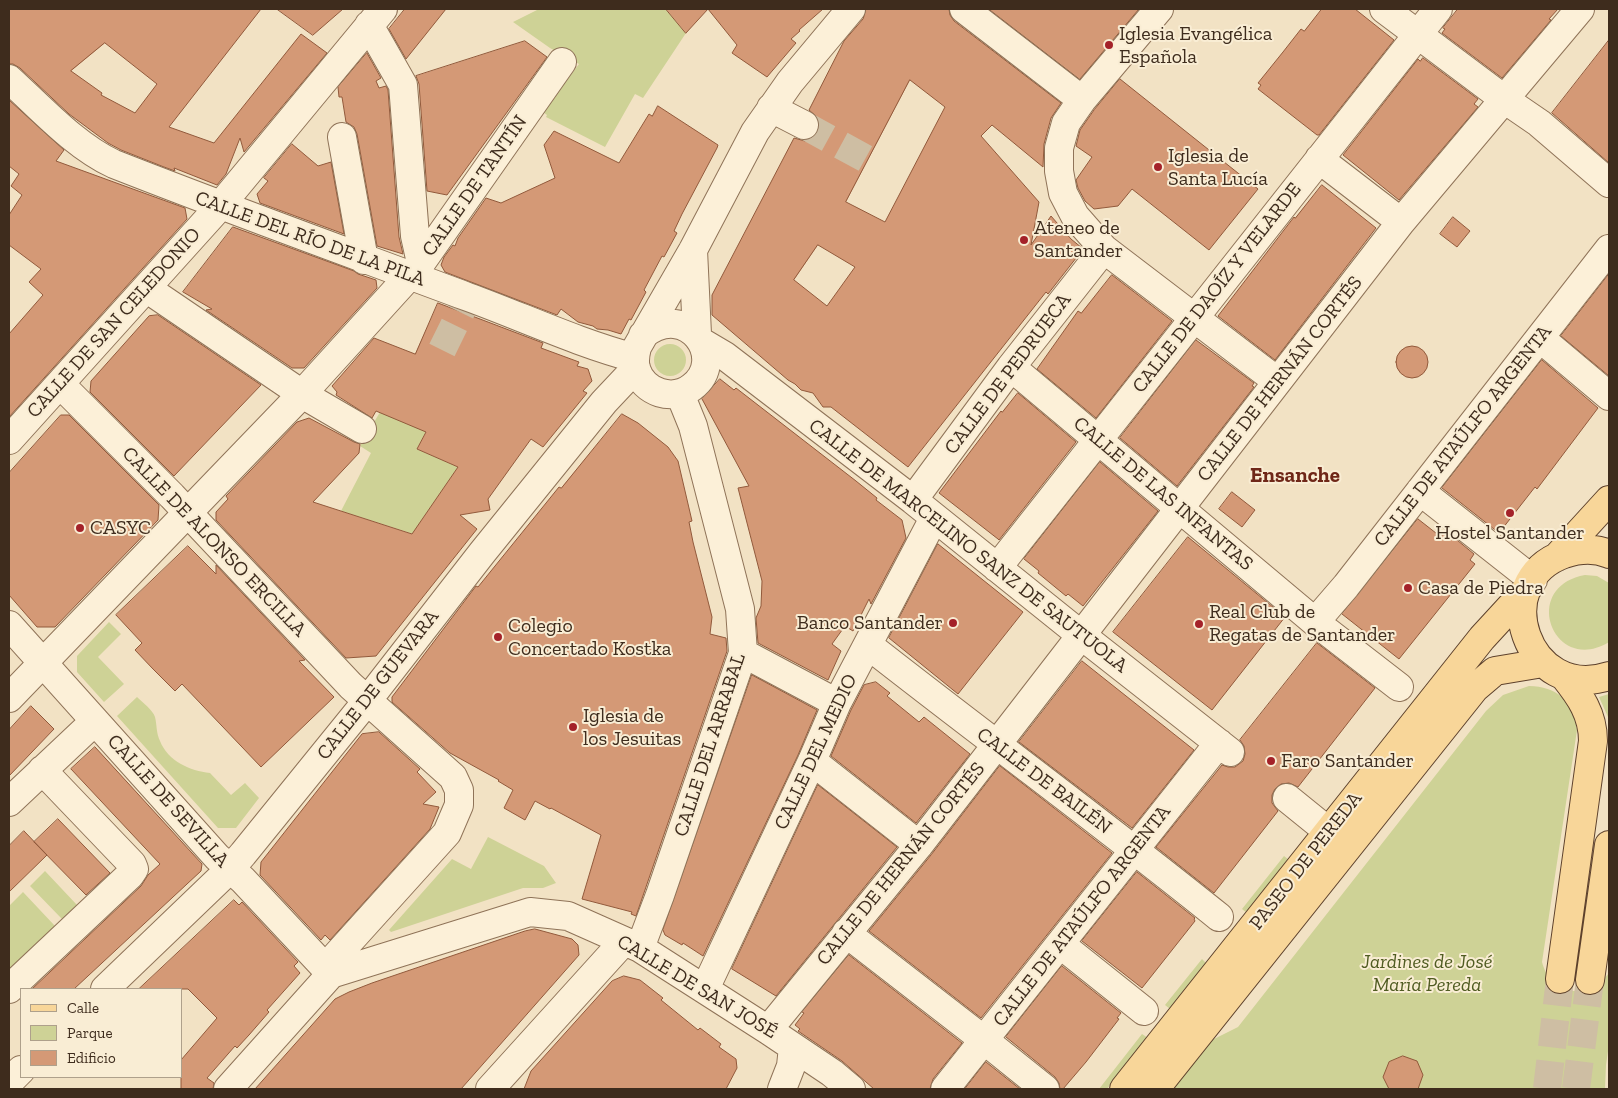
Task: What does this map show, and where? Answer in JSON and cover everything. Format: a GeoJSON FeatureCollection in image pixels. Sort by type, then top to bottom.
{"type":"FeatureCollection","features":[{"type":"Feature","properties":{"kind":"main road"},"geometry":{"type":"LineString","coordinates":[[1557,557],[1609,500]]}},
{"type":"Feature","properties":{"kind":"main road"},"geometry":{"type":"LineString","coordinates":[[1557,557],[1572,552],[1588,550],[1609,554]]}},
{"type":"Feature","properties":{"kind":"main road","name":"PASEO DE PEREDA"},"geometry":{"type":"LineString","coordinates":[[1124,1089],[1482,638],[1548,563],[1557,557]]}},
{"type":"Feature","properties":{"kind":"main road"},"geometry":{"type":"LineString","coordinates":[[1530,584],[1522,614],[1523,628],[1528,641],[1534,653],[1553,669],[1584,704],[1590,715],[1593,741],[1560,979]]}},
{"type":"Feature","properties":{"kind":"main road","name":"PASEO DE PEREDA"},"geometry":{"type":"LineString","coordinates":[[1155,1089],[1475,688],[1495,672],[1553,669],[1589,680],[1609,676]]}},
{"type":"Feature","properties":{"kind":"main road"},"geometry":{"type":"LineString","coordinates":[[1590,980],[1609,845]]}},
{"type":"Feature","properties":{"kind":"street"},"geometry":{"type":"LineString","coordinates":[[693,250],[700,339],[706,360],[704,373],[694,386],[680,394],[668,395],[658,393],[639,377],[638,354],[755,132],[790,82],[851,9]]}},
{"type":"Feature","properties":{"kind":"street"},"geometry":{"type":"LineString","coordinates":[[964,9],[1082,100]]}},
{"type":"Feature","properties":{"kind":"street"},"geometry":{"type":"LineString","coordinates":[[1159,9],[1082,100],[1066,123],[1059,148],[1059,171],[1063,193],[1075,216],[1104,249],[1277,381]]}},
{"type":"Feature","properties":{"kind":"street"},"geometry":{"type":"LineString","coordinates":[[1384,9],[1539,123],[1609,183]]}},
{"type":"Feature","properties":{"kind":"street","name":"CALLE DE DAOÍZ Y VELARDE"},"geometry":{"type":"LineString","coordinates":[[997,568],[1438,9]]}},
{"type":"Feature","properties":{"kind":"street","name":"CALLE DE HERNÁN CORTÉS"},"geometry":{"type":"LineString","coordinates":[[768,1030],[919,845],[1401,222],[1580,9]]}},
{"type":"Feature","properties":{"kind":"street"},"geometry":{"type":"LineString","coordinates":[[376,17],[403,85],[415,236],[414,269]]}},
{"type":"Feature","properties":{"kind":"street","name":"CALLE DE SAN CELEDONIO"},"geometry":{"type":"LineString","coordinates":[[9,440],[220,206],[376,17]]}},
{"type":"Feature","properties":{"kind":"street","name":"CALLE DE TANTÍN"},"geometry":{"type":"LineString","coordinates":[[9,698],[302,394],[391,297],[414,269],[562,62]]}},
{"type":"Feature","properties":{"kind":"street","name":"CALLE DEL RÍO DE LA PILA"},"geometry":{"type":"LineString","coordinates":[[9,79],[78,142],[100,158],[220,206],[364,260],[414,269],[610,351],[638,354]]}},
{"type":"Feature","properties":{"kind":"street"},"geometry":{"type":"LineString","coordinates":[[771,108],[804,125]]}},
{"type":"Feature","properties":{"kind":"street"},"geometry":{"type":"LineString","coordinates":[[342,138],[364,260]]}},
{"type":"Feature","properties":{"kind":"street"},"geometry":{"type":"LineString","coordinates":[[1319,159],[1401,222]]}},
{"type":"Feature","properties":{"kind":"street","name":"CALLE DE PEDRUECA"},"geometry":{"type":"LineString","coordinates":[[913,500],[1011,367],[1104,249]]}},
{"type":"Feature","properties":{"kind":"street","name":"CALLE DE ATAÚLFO ARGENTA"},"geometry":{"type":"LineString","coordinates":[[1316,622],[1609,249]]}},
{"type":"Feature","properties":{"kind":"street"},"geometry":{"type":"LineString","coordinates":[[146,288],[302,394],[362,429]]}},
{"type":"Feature","properties":{"kind":"street","name":"CALLE DE MARCELINO SANZ DE SAUTUOLA"},"geometry":{"type":"LineString","coordinates":[[638,354],[651,329],[661,324],[676,323],[688,328],[913,500],[1080,635],[1225,748]]}},
{"type":"Feature","properties":{"kind":"street"},"geometry":{"type":"LineString","coordinates":[[1540,338],[1609,396]]}},
{"type":"Feature","properties":{"kind":"street","name":"CALLE DE GUEVARA"},"geometry":{"type":"LineString","coordinates":[[107,988],[230,869],[367,701],[482,552],[604,402],[638,354]]}},
{"type":"Feature","properties":{"kind":"street","name":"CALLE DE LAS INFANTAS"},"geometry":{"type":"LineString","coordinates":[[1011,367],[1316,622],[1400,687]]}},
{"type":"Feature","properties":{"kind":"street","name":"CALLE DE ALONSO ERCILLA"},"geometry":{"type":"LineString","coordinates":[[60,384],[188,512],[367,701]]}},
{"type":"Feature","properties":{"kind":"street","name":"CALLE DEL ARRABAL"},"geometry":{"type":"LineString","coordinates":[[632,945],[660,895],[743,653],[740,608],[693,426],[680,394]]}},
{"type":"Feature","properties":{"kind":"street"},"geometry":{"type":"LineString","coordinates":[[1420,491],[1530,584]]}},
{"type":"Feature","properties":{"kind":"street","name":"CALLE DEL MEDIO"},"geometry":{"type":"LineString","coordinates":[[705,989],[812,761],[837,703],[934,518]]}},
{"type":"Feature","properties":{"kind":"street","name":"CALLE DE SEVILLA"},"geometry":{"type":"LineString","coordinates":[[9,624],[217,857],[251,888],[331,974]]}},
{"type":"Feature","properties":{"kind":"street","name":"CALLE DE BAILÉN"},"geometry":{"type":"LineString","coordinates":[[868,645],[995,745],[1135,850],[1219,917]]}},
{"type":"Feature","properties":{"kind":"street"},"geometry":{"type":"LineString","coordinates":[[743,653],[837,703]]}},
{"type":"Feature","properties":{"kind":"street"},"geometry":{"type":"LineString","coordinates":[[228,1089],[331,974],[336,956],[447,833],[459,805],[459,790],[453,777],[367,701]]}},
{"type":"Feature","properties":{"kind":"street"},"geometry":{"type":"LineString","coordinates":[[9,802],[95,721]]}},
{"type":"Feature","properties":{"kind":"street","name":"CALLE DE ATAÚLFO ARGENTA"},"geometry":{"type":"LineString","coordinates":[[945,1089],[1135,850],[1225,748]]}},
{"type":"Feature","properties":{"kind":"street"},"geometry":{"type":"LineString","coordinates":[[812,761],[919,845]]}},
{"type":"Feature","properties":{"kind":"street"},"geometry":{"type":"LineString","coordinates":[[9,989],[130,875],[134,869],[132,864],[42,770]]}},
{"type":"Feature","properties":{"kind":"street"},"geometry":{"type":"LineString","coordinates":[[1287,798],[1329,832]]}},
{"type":"Feature","properties":{"kind":"street","name":"CALLE DE SAN JOSÉ"},"geometry":{"type":"LineString","coordinates":[[331,974],[530,912],[568,916],[632,945],[705,989],[793,1046],[832,1073],[851,1089]]}},
{"type":"Feature","properties":{"kind":"street"},"geometry":{"type":"LineString","coordinates":[[846,933],[1045,1089]]}},
{"type":"Feature","properties":{"kind":"street"},"geometry":{"type":"LineString","coordinates":[[1060,944],[1144,1011]]}},
{"type":"Feature","properties":{"kind":"street"},"geometry":{"type":"LineString","coordinates":[[490,1089],[632,945]]}},
{"type":"Feature","properties":{"kind":"street"},"geometry":{"type":"LineString","coordinates":[[782,1089],[791,1066],[793,1046]]}},
{"type":"Feature","properties":{"kind":"street"},"geometry":{"type":"LineString","coordinates":[[9,1082],[20,1071]]}},
{"type":"Feature","properties":{"kind":"green space"},"geometry":{"type":"Polygon","coordinates":[[[539,9],[666,9],[686,33],[643,98],[635,94],[605,147],[546,117],[547,115],[543,112],[579,64],[550,48],[513,22],[539,9]]]}},
{"type":"Feature","properties":{"kind":"green space"},"geometry":{"type":"Polygon","coordinates":[[[670,344],[676,345],[681,349],[685,354],[685,366],[681,371],[676,375],[670,376],[664,375],[659,371],[655,366],[654,360],[655,354],[659,349],[664,345],[670,344]]]}},
{"type":"Feature","properties":{"kind":"green space"},"geometry":{"type":"Polygon","coordinates":[[[383,407],[409,425],[418,408],[434,416],[417,449],[458,467],[421,521],[467,537],[457,548],[341,511],[371,453],[360,446],[383,407]]]}},
{"type":"Feature","properties":{"kind":"green space"},"geometry":{"type":"Polygon","coordinates":[[[1585,575],[1597,576],[1609,583],[1609,642],[1589,649],[1573,648],[1560,639],[1552,626],[1549,610],[1553,595],[1565,583],[1585,575]]]}},
{"type":"Feature","properties":{"kind":"green space"},"geometry":{"type":"Polygon","coordinates":[[[109,622],[121,634],[98,657],[124,684],[104,702],[77,672],[77,656],[109,622]]]}},
{"type":"Feature","properties":{"kind":"green space","name":"Jardines de José María Pereda"},"geometry":{"type":"Polygon","coordinates":[[[1529,686],[1548,689],[1562,698],[1572,711],[1577,730],[1542,962],[1553,982],[1571,991],[1591,988],[1601,982],[1609,973],[1609,1044],[1605,1089],[1171,1089],[1208,1042],[1238,1027],[1486,711],[1503,695],[1529,686]]]}},
{"type":"Feature","properties":{"kind":"green space"},"geometry":{"type":"Polygon","coordinates":[[[1609,694],[1609,727],[1608,717],[1599,697],[1609,694]]]}},
{"type":"Feature","properties":{"kind":"green space"},"geometry":{"type":"Polygon","coordinates":[[[137,697],[154,714],[160,741],[168,754],[180,764],[210,773],[231,795],[245,783],[259,798],[236,828],[218,828],[117,716],[137,697]]]}},
{"type":"Feature","properties":{"kind":"green space"},"geometry":{"type":"Polygon","coordinates":[[[488,837],[544,866],[556,883],[543,888],[523,888],[391,932],[389,930],[452,859],[471,869],[488,837]]]}},
{"type":"Feature","properties":{"kind":"green space"},"geometry":{"type":"Polygon","coordinates":[[[1284,856],[1289,860],[1247,913],[1242,909],[1284,856]]]}},
{"type":"Feature","properties":{"kind":"green space"},"geometry":{"type":"Polygon","coordinates":[[[45,871],[77,905],[62,919],[30,886],[45,871]]]}},
{"type":"Feature","properties":{"kind":"green space"},"geometry":{"type":"Polygon","coordinates":[[[23,892],[55,926],[9,970],[9,906],[23,892]]]}},
{"type":"Feature","properties":{"kind":"green space"},"geometry":{"type":"Polygon","coordinates":[[[1202,959],[1207,964],[1170,1009],[1165,1005],[1202,959]]]}},
{"type":"Feature","properties":{"kind":"green space"},"geometry":{"type":"Polygon","coordinates":[[[1142,1034],[1148,1038],[1107,1089],[1099,1089],[1142,1034]]]}},
{"type":"Feature","properties":{"kind":"building"},"geometry":{"type":"Polygon","coordinates":[[[9,9],[261,9],[169,127],[214,143],[301,34],[327,53],[244,152],[240,138],[226,174],[217,185],[174,168],[175,171],[164,167],[108,143],[69,114],[20,68],[9,64],[9,9]],[[105,43],[71,71],[102,93],[101,95],[135,113],[157,84],[105,43]]]}},
{"type":"Feature","properties":{"kind":"building"},"geometry":{"type":"Polygon","coordinates":[[[277,9],[343,9],[313,35],[277,9]]]}},
{"type":"Feature","properties":{"kind":"building"},"geometry":{"type":"Polygon","coordinates":[[[405,9],[446,9],[406,59],[389,29],[405,9]]]}},
{"type":"Feature","properties":{"kind":"building"},"geometry":{"type":"Polygon","coordinates":[[[666,9],[708,9],[686,33],[666,9]]]}},
{"type":"Feature","properties":{"kind":"building"},"geometry":{"type":"Polygon","coordinates":[[[708,9],[823,9],[791,39],[796,43],[767,77],[732,53],[737,45],[708,9]]]}},
{"type":"Feature","properties":{"kind":"building"},"geometry":{"type":"Polygon","coordinates":[[[866,9],[949,9],[954,21],[1061,103],[1051,118],[1044,144],[1043,167],[992,125],[981,136],[1039,202],[1031,245],[1051,216],[1071,239],[1082,248],[1048,294],[1046,292],[908,467],[831,407],[823,407],[813,393],[801,390],[788,380],[712,315],[712,295],[794,138],[805,141],[813,138],[818,132],[820,124],[817,117],[809,110],[844,41],[863,19],[866,9]],[[910,80],[846,202],[885,222],[945,107],[910,80]],[[818,245],[794,280],[827,306],[855,267],[818,245]]]}},
{"type":"Feature","properties":{"kind":"building"},"geometry":{"type":"Polygon","coordinates":[[[989,9],[1139,9],[1080,79],[989,9]]]}},
{"type":"Feature","properties":{"kind":"building"},"geometry":{"type":"Polygon","coordinates":[[[1322,9],[1355,9],[1394,40],[1319,135],[1317,135],[1258,89],[1261,85],[1258,83],[1301,29],[1304,31],[1322,9]]]}},
{"type":"Feature","properties":{"kind":"building"},"geometry":{"type":"Polygon","coordinates":[[[1458,9],[1558,9],[1502,78],[1442,33],[1445,29],[1443,28],[1458,9]]]}},
{"type":"Feature","properties":{"kind":"building"},"geometry":{"type":"Polygon","coordinates":[[[1609,40],[1609,163],[1552,113],[1609,40]]]}},
{"type":"Feature","properties":{"kind":"building"},"geometry":{"type":"Polygon","coordinates":[[[525,41],[547,57],[447,195],[427,191],[419,84],[416,76],[525,41]]]}},
{"type":"Feature","properties":{"kind":"building"},"geometry":{"type":"Polygon","coordinates":[[[367,53],[381,78],[376,81],[379,88],[386,86],[388,90],[399,237],[403,254],[377,246],[357,134],[354,127],[346,122],[342,97],[339,97],[338,87],[367,53]]]}},
{"type":"Feature","properties":{"kind":"building"},"geometry":{"type":"Polygon","coordinates":[[[1423,58],[1478,99],[1474,104],[1478,107],[1399,200],[1343,155],[1418,59],[1420,61],[1423,58]]]}},
{"type":"Feature","properties":{"kind":"building","name":"Iglesia de Santa Lucía"},"geometry":{"type":"Polygon","coordinates":[[[1120,79],[1258,189],[1209,250],[1132,189],[1118,206],[1094,209],[1085,201],[1078,188],[1076,180],[1092,157],[1076,146],[1080,130],[1120,79]]]}},
{"type":"Feature","properties":{"kind":"building"},"geometry":{"type":"Polygon","coordinates":[[[9,100],[64,150],[56,161],[185,208],[187,219],[9,417],[9,334],[43,295],[29,282],[41,269],[9,245],[9,215],[22,195],[11,186],[19,174],[9,166],[9,100]]]}},
{"type":"Feature","properties":{"kind":"building"},"geometry":{"type":"Polygon","coordinates":[[[658,106],[718,145],[674,231],[677,233],[664,257],[662,256],[644,290],[646,292],[621,334],[597,329],[578,322],[561,309],[557,315],[445,272],[441,265],[444,257],[453,245],[455,246],[458,238],[486,198],[501,203],[555,178],[544,145],[554,131],[619,163],[649,114],[652,116],[658,106]]]}},
{"type":"Feature","properties":{"kind":"building"},"geometry":{"type":"Polygon","coordinates":[[[292,144],[318,166],[331,162],[344,234],[260,203],[257,194],[268,181],[264,178],[292,144]]]}},
{"type":"Feature","properties":{"kind":"building"},"geometry":{"type":"Polygon","coordinates":[[[1322,185],[1376,228],[1275,360],[1218,316],[1294,217],[1322,185]]]}},
{"type":"Feature","properties":{"kind":"building"},"geometry":{"type":"Polygon","coordinates":[[[1453,217],[1470,231],[1457,247],[1440,234],[1453,217]]]}},
{"type":"Feature","properties":{"kind":"building"},"geometry":{"type":"Polygon","coordinates":[[[233,227],[376,280],[377,288],[304,368],[292,368],[206,310],[212,309],[183,292],[233,227]]]}},
{"type":"Feature","properties":{"kind":"building"},"geometry":{"type":"Polygon","coordinates":[[[1609,274],[1609,376],[1561,336],[1609,274]]]}},
{"type":"Feature","properties":{"kind":"building"},"geometry":{"type":"Polygon","coordinates":[[[1112,275],[1172,321],[1096,418],[1037,369],[1078,311],[1081,313],[1112,275]]]}},
{"type":"Feature","properties":{"kind":"building"},"geometry":{"type":"Polygon","coordinates":[[[438,303],[543,343],[541,348],[579,362],[577,366],[588,369],[592,381],[583,391],[587,393],[543,447],[531,439],[488,499],[490,510],[460,515],[477,529],[376,656],[346,658],[216,520],[216,512],[228,499],[226,496],[297,422],[309,418],[360,444],[359,453],[313,502],[412,534],[458,467],[417,449],[426,432],[376,411],[372,418],[336,395],[337,392],[332,386],[374,338],[415,354],[438,303]]]}},
{"type":"Feature","properties":{"kind":"building"},"geometry":{"type":"Polygon","coordinates":[[[158,315],[261,385],[174,476],[90,392],[91,381],[149,316],[158,315]]]}},
{"type":"Feature","properties":{"kind":"building"},"geometry":{"type":"Polygon","coordinates":[[[1196,340],[1254,383],[1252,386],[1254,387],[1177,486],[1120,438],[1196,340]]]}},
{"type":"Feature","properties":{"kind":"building"},"geometry":{"type":"Polygon","coordinates":[[[1412,346],[1424,350],[1428,362],[1424,374],[1412,378],[1400,374],[1396,362],[1400,350],[1412,346]]]}},
{"type":"Feature","properties":{"kind":"building"},"geometry":{"type":"Polygon","coordinates":[[[1542,360],[1598,408],[1537,489],[1535,487],[1499,533],[1442,488],[1542,360]]]}},
{"type":"Feature","properties":{"kind":"building"},"geometry":{"type":"Polygon","coordinates":[[[720,379],[734,390],[736,388],[856,481],[877,498],[876,500],[902,520],[906,538],[871,604],[869,599],[853,631],[845,626],[832,644],[841,651],[828,680],[758,643],[756,618],[761,606],[762,581],[738,488],[749,486],[702,399],[720,379]]]}},
{"type":"Feature","properties":{"kind":"building"},"geometry":{"type":"Polygon","coordinates":[[[1018,393],[1076,442],[999,540],[939,493],[1001,411],[1018,393]]]}},
{"type":"Feature","properties":{"kind":"building"},"geometry":{"type":"Polygon","coordinates":[[[622,414],[638,423],[668,447],[678,461],[692,521],[689,522],[693,542],[712,617],[710,634],[726,638],[727,651],[636,916],[631,914],[632,912],[582,899],[601,835],[535,801],[525,820],[504,808],[513,790],[499,780],[450,753],[392,702],[392,697],[476,586],[478,587],[559,487],[561,488],[622,414]]]}},
{"type":"Feature","properties":{"kind":"building","name":"CASYC"},"geometry":{"type":"Polygon","coordinates":[[[61,415],[69,415],[159,505],[158,520],[55,627],[37,627],[9,595],[9,473],[61,415]]]}},
{"type":"Feature","properties":{"kind":"building"},"geometry":{"type":"Polygon","coordinates":[[[1100,462],[1158,511],[1083,606],[1068,594],[1066,596],[1024,559],[1100,462]]]}},
{"type":"Feature","properties":{"kind":"building"},"geometry":{"type":"Polygon","coordinates":[[[1232,492],[1255,510],[1242,527],[1219,509],[1232,492]]]}},
{"type":"Feature","properties":{"kind":"building","name":"Casa de Piedra"},"geometry":{"type":"Polygon","coordinates":[[[1418,519],[1441,537],[1446,531],[1474,554],[1470,560],[1475,564],[1399,659],[1342,614],[1418,519]]]}},
{"type":"Feature","properties":{"kind":"building","name":"Real Club de Regatas de Santander"},"geometry":{"type":"Polygon","coordinates":[[[1188,537],[1285,617],[1212,710],[1113,632],[1188,537]]]}},
{"type":"Feature","properties":{"kind":"building","name":"Banco Santander"},"geometry":{"type":"Polygon","coordinates":[[[938,544],[1023,612],[958,694],[889,638],[938,544]]]}},
{"type":"Feature","properties":{"kind":"building"},"geometry":{"type":"Polygon","coordinates":[[[188,546],[216,574],[216,565],[305,660],[299,661],[334,697],[261,767],[182,684],[175,691],[153,669],[135,650],[142,643],[116,615],[188,546]]]}},
{"type":"Feature","properties":{"kind":"building","name":"Faro Santander"},"geometry":{"type":"Polygon","coordinates":[[[1317,643],[1375,688],[1298,787],[1289,783],[1281,784],[1275,789],[1272,795],[1272,803],[1278,811],[1214,893],[1156,847],[1222,765],[1235,767],[1243,761],[1245,754],[1244,746],[1240,740],[1317,643]]]}},
{"type":"Feature","properties":{"kind":"building"},"geometry":{"type":"Polygon","coordinates":[[[1082,661],[1194,750],[1132,828],[1019,742],[1082,661]]]}},
{"type":"Feature","properties":{"kind":"building"},"geometry":{"type":"Polygon","coordinates":[[[752,675],[817,710],[798,755],[703,956],[683,943],[682,945],[665,935],[663,930],[752,675]]]}},
{"type":"Feature","properties":{"kind":"building"},"geometry":{"type":"Polygon","coordinates":[[[876,682],[890,693],[887,696],[919,722],[924,717],[970,754],[916,823],[831,756],[864,685],[876,682]]]}},
{"type":"Feature","properties":{"kind":"building"},"geometry":{"type":"Polygon","coordinates":[[[31,706],[54,729],[9,776],[9,730],[31,706]]]}},
{"type":"Feature","properties":{"kind":"building"},"geometry":{"type":"Polygon","coordinates":[[[379,732],[420,769],[417,772],[436,792],[423,804],[439,807],[430,829],[330,940],[325,935],[321,940],[260,875],[261,862],[362,734],[379,732]]]}},
{"type":"Feature","properties":{"kind":"building"},"geometry":{"type":"Polygon","coordinates":[[[95,747],[202,864],[201,871],[75,988],[33,988],[141,886],[148,875],[160,864],[71,769],[95,747]]]}},
{"type":"Feature","properties":{"kind":"building"},"geometry":{"type":"Polygon","coordinates":[[[1000,766],[1112,853],[981,1018],[869,931],[1000,766]]]}},
{"type":"Feature","properties":{"kind":"building"},"geometry":{"type":"Polygon","coordinates":[[[818,785],[897,847],[776,996],[732,969],[818,785]]]}},
{"type":"Feature","properties":{"kind":"building"},"geometry":{"type":"Polygon","coordinates":[[[58,819],[110,873],[86,895],[34,842],[58,819]]]}},
{"type":"Feature","properties":{"kind":"building"},"geometry":{"type":"Polygon","coordinates":[[[24,831],[47,855],[9,892],[9,846],[24,831]]]}},
{"type":"Feature","properties":{"kind":"building"},"geometry":{"type":"Polygon","coordinates":[[[1137,872],[1195,918],[1195,921],[1142,988],[1082,941],[1137,872]]]}},
{"type":"Feature","properties":{"kind":"building"},"geometry":{"type":"Polygon","coordinates":[[[234,900],[239,905],[242,902],[298,962],[294,966],[300,973],[267,1010],[269,1012],[249,1035],[237,1048],[235,1046],[207,1078],[214,1083],[213,1089],[181,1089],[182,1059],[217,1018],[188,989],[140,988],[234,900]]]}},
{"type":"Feature","properties":{"kind":"building"},"geometry":{"type":"Polygon","coordinates":[[[535,929],[572,939],[578,945],[579,955],[461,1089],[255,1089],[335,999],[372,983],[535,929]]]}},
{"type":"Feature","properties":{"kind":"building"},"geometry":{"type":"Polygon","coordinates":[[[849,955],[962,1043],[933,1079],[930,1089],[874,1089],[842,1061],[798,1031],[800,1029],[795,1025],[804,1013],[802,1012],[849,955]]]}},
{"type":"Feature","properties":{"kind":"building"},"geometry":{"type":"Polygon","coordinates":[[[1062,966],[1121,1013],[1117,1018],[1119,1019],[1086,1062],[1063,1089],[1060,1089],[1055,1077],[1006,1037],[1062,966]]]}},
{"type":"Feature","properties":{"kind":"building"},"geometry":{"type":"Polygon","coordinates":[[[624,976],[640,980],[663,998],[661,1000],[698,1030],[700,1028],[721,1044],[719,1047],[736,1059],[737,1068],[726,1089],[524,1089],[531,1071],[612,981],[624,976]]]}},
{"type":"Feature","properties":{"kind":"building"},"geometry":{"type":"Polygon","coordinates":[[[1403,1056],[1417,1061],[1423,1075],[1418,1089],[1389,1089],[1383,1077],[1389,1062],[1403,1056]]]}},
{"type":"Feature","properties":{"kind":"building"},"geometry":{"type":"Polygon","coordinates":[[[986,1062],[1020,1089],[965,1089],[986,1062]]]}},
{"type":"Feature","properties":{"kind":"tunnel"},"geometry":{"type":"LineString","coordinates":[[804,125],[868,160]]}},
{"type":"Feature","properties":{"kind":"tunnel"},"geometry":{"type":"LineString","coordinates":[[442,350],[468,297]]}},
{"type":"Feature","properties":{"kind":"tunnel"},"geometry":{"type":"LineString","coordinates":[[1547,1089],[1560,979]]}},
{"type":"Feature","properties":{"kind":"tunnel"},"geometry":{"type":"LineString","coordinates":[[1576,1089],[1590,980]]}},
{"type":"Feature","properties":{"kind":"place","name":"Iglesia Evangélica Española"},"geometry":{"type":"Point","coordinates":[1109,45]}},
{"type":"Feature","properties":{"kind":"place","name":"Iglesia de Santa Lucía"},"geometry":{"type":"Point","coordinates":[1158,167]}},
{"type":"Feature","properties":{"kind":"place","name":"Ateneo de Santander"},"geometry":{"type":"Point","coordinates":[1024,240]}},
{"type":"Feature","properties":{"kind":"place","name":"Hostel Santander"},"geometry":{"type":"Point","coordinates":[1510,513]}},
{"type":"Feature","properties":{"kind":"place","name":"CASYC"},"geometry":{"type":"Point","coordinates":[80,528]}},
{"type":"Feature","properties":{"kind":"place","name":"Casa de Piedra"},"geometry":{"type":"Point","coordinates":[1408,588]}},
{"type":"Feature","properties":{"kind":"place","name":"Banco Santander"},"geometry":{"type":"Point","coordinates":[953,623]}},
{"type":"Feature","properties":{"kind":"place","name":"Real Club de Regatas de Santander"},"geometry":{"type":"Point","coordinates":[1199,624]}},
{"type":"Feature","properties":{"kind":"place","name":"Colegio Concertado Kostka"},"geometry":{"type":"Point","coordinates":[498,637]}},
{"type":"Feature","properties":{"kind":"place","name":"Iglesia de los Jesuitas"},"geometry":{"type":"Point","coordinates":[573,727]}},
{"type":"Feature","properties":{"kind":"place","name":"Faro Santander"},"geometry":{"type":"Point","coordinates":[1271,761]}},
{"type":"Feature","properties":{"kind":"district","name":"Ensanche"},"geometry":{"type":"Point","coordinates":[1295,476]}}]}
